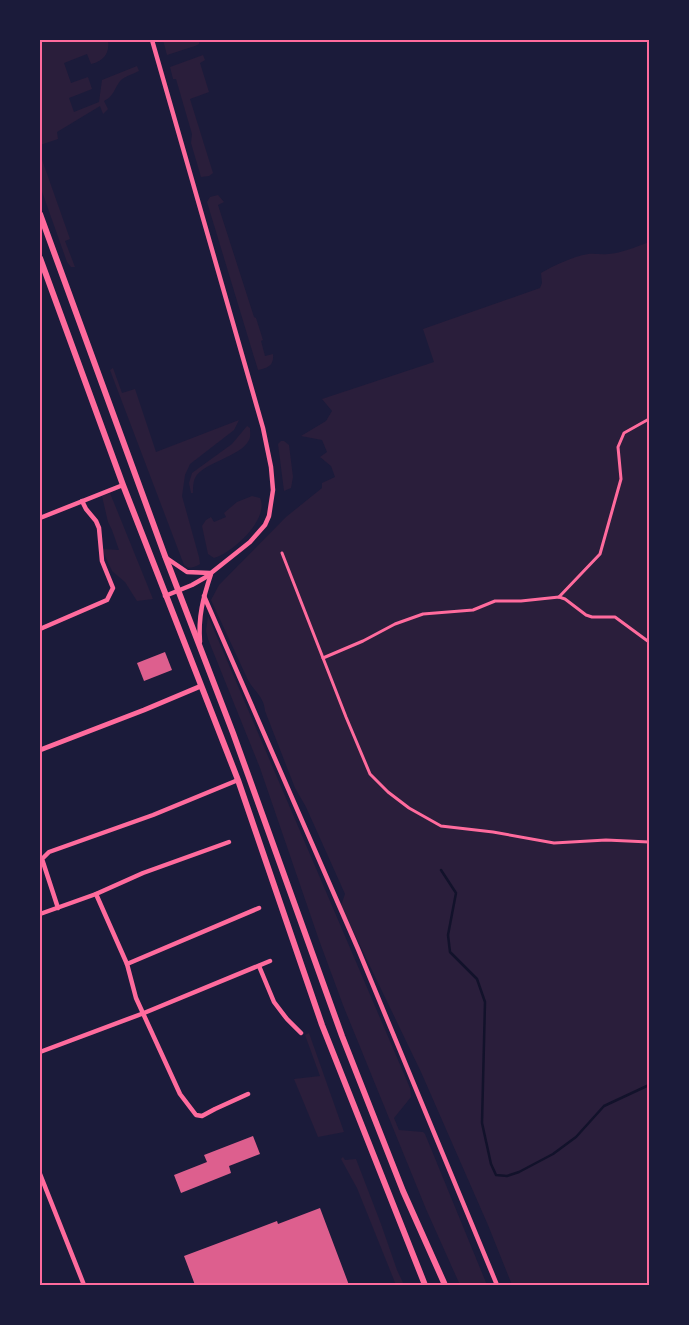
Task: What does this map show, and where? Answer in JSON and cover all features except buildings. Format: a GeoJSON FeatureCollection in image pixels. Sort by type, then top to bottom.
{"type":"FeatureCollection","features":[{"type":"Feature","properties":{"kind":"main road"},"geometry":{"type":"LineString","coordinates":[[40,214],[178,591],[214,682],[342,1036],[403,1191],[445,1285]]}},
{"type":"Feature","properties":{"kind":"main road"},"geometry":{"type":"LineString","coordinates":[[40,258],[165,596],[238,780],[322,1025],[425,1285]]}},
{"type":"Feature","properties":{"kind":"main road"},"geometry":{"type":"LineString","coordinates":[[201,686],[214,682]]}},
{"type":"Feature","properties":{"kind":"street"},"geometry":{"type":"LineString","coordinates":[[152,40],[261,421],[271,467],[273,500],[265,525],[250,542],[212,573],[192,585],[165,596]]}},
{"type":"Feature","properties":{"kind":"street"},"geometry":{"type":"LineString","coordinates":[[558,597],[600,554],[621,479],[618,447],[624,433],[649,419]]}},
{"type":"Feature","properties":{"kind":"street"},"geometry":{"type":"LineString","coordinates":[[40,518],[123,485]]}},
{"type":"Feature","properties":{"kind":"street"},"geometry":{"type":"LineString","coordinates":[[40,629],[107,600],[113,588],[102,561],[99,528],[82,501]]}},
{"type":"Feature","properties":{"kind":"street"},"geometry":{"type":"LineString","coordinates":[[282,553],[370,774],[393,796],[436,825],[554,843],[606,840],[649,842]]}},
{"type":"Feature","properties":{"kind":"street"},"geometry":{"type":"LineString","coordinates":[[165,556],[187,572],[212,573]]}},
{"type":"Feature","properties":{"kind":"street"},"geometry":{"type":"LineString","coordinates":[[200,649],[199,624],[204,596],[212,573]]}},
{"type":"Feature","properties":{"kind":"street"},"geometry":{"type":"LineString","coordinates":[[204,596],[360,955],[497,1285]]}},
{"type":"Feature","properties":{"kind":"street"},"geometry":{"type":"LineString","coordinates":[[323,658],[363,641],[395,624],[423,614],[473,610],[495,601],[521,601],[558,597],[565,599],[586,615],[592,617],[614,617],[649,642]]}},
{"type":"Feature","properties":{"kind":"street"},"geometry":{"type":"LineString","coordinates":[[40,750],[201,686]]}},
{"type":"Feature","properties":{"kind":"street"},"geometry":{"type":"LineString","coordinates":[[58,908],[42,859],[49,852],[153,815],[238,780]]}},
{"type":"Feature","properties":{"kind":"street"},"geometry":{"type":"LineString","coordinates":[[40,914],[96,894],[143,873],[229,842]]}},
{"type":"Feature","properties":{"kind":"street"},"geometry":{"type":"LineString","coordinates":[[96,894],[127,964],[136,998],[180,1094],[196,1115],[202,1116],[215,1108],[248,1094]]}},
{"type":"Feature","properties":{"kind":"street"},"geometry":{"type":"LineString","coordinates":[[127,964],[259,908]]}},
{"type":"Feature","properties":{"kind":"street"},"geometry":{"type":"LineString","coordinates":[[40,1052],[270,961]]}},
{"type":"Feature","properties":{"kind":"street"},"geometry":{"type":"LineString","coordinates":[[259,966],[274,1002],[287,1020],[300,1033]]}},
{"type":"Feature","properties":{"kind":"street"},"geometry":{"type":"LineString","coordinates":[[40,1174],[84,1285]]}},
{"type":"Feature","properties":{"kind":"street"},"geometry":{"type":"LineString","coordinates":[[40,1194],[47,1191]]}},
{"type":"Feature","properties":{"kind":"shaded area"},"geometry":{"type":"Polygon","coordinates":[[[40,40],[108,40],[107,53],[103,59],[91,64],[87,54],[64,63],[71,83],[88,77],[92,89],[69,98],[74,112],[99,102],[102,80],[137,66],[139,71],[120,81],[112,95],[104,101],[108,109],[103,114],[100,106],[57,132],[58,139],[40,145],[40,40]]]}},
{"type":"Feature","properties":{"kind":"shaded area"},"geometry":{"type":"Polygon","coordinates":[[[163,40],[190,40],[191,42],[199,40],[199,44],[167,55],[163,40]]]}},
{"type":"Feature","properties":{"kind":"shaded area"},"geometry":{"type":"Polygon","coordinates":[[[203,55],[205,60],[200,63],[209,92],[190,99],[213,173],[209,176],[201,177],[191,143],[192,134],[176,79],[173,79],[170,67],[203,55]]]}},
{"type":"Feature","properties":{"kind":"shaded area"},"geometry":{"type":"Polygon","coordinates":[[[40,154],[70,239],[65,241],[75,267],[71,267],[67,262],[40,186],[40,154]]]}},
{"type":"Feature","properties":{"kind":"shaded area"},"geometry":{"type":"Polygon","coordinates":[[[218,195],[224,202],[218,205],[263,340],[261,341],[265,356],[273,354],[272,363],[268,367],[258,370],[207,202],[210,197],[218,195]]]}},
{"type":"Feature","properties":{"kind":"shaded area"},"geometry":{"type":"Polygon","coordinates":[[[649,242],[649,1280],[644,1285],[512,1285],[488,1225],[421,1072],[341,906],[345,894],[306,807],[295,788],[265,711],[263,701],[249,683],[211,600],[219,585],[286,517],[322,488],[322,483],[335,477],[331,466],[320,457],[327,452],[322,440],[301,436],[326,421],[332,411],[322,399],[434,362],[423,329],[540,288],[542,283],[541,273],[558,264],[582,255],[629,250],[649,242]]]}},
{"type":"Feature","properties":{"kind":"shaded area"},"geometry":{"type":"Polygon","coordinates":[[[113,368],[122,393],[135,389],[156,452],[239,420],[234,430],[190,464],[185,475],[182,496],[199,557],[200,564],[196,566],[184,565],[110,370],[113,368]]]}},
{"type":"Feature","properties":{"kind":"shaded area"},"geometry":{"type":"Polygon","coordinates":[[[247,426],[250,428],[250,436],[245,446],[199,472],[194,480],[193,493],[191,493],[189,483],[192,473],[232,444],[247,426]]]}},
{"type":"Feature","properties":{"kind":"shaded area"},"geometry":{"type":"Polygon","coordinates":[[[281,441],[289,445],[293,477],[291,488],[284,491],[278,444],[281,441]]]}},
{"type":"Feature","properties":{"kind":"shaded area"},"geometry":{"type":"Polygon","coordinates":[[[110,493],[153,599],[137,601],[125,582],[112,571],[102,549],[119,550],[108,522],[102,496],[110,493]]]}},
{"type":"Feature","properties":{"kind":"shaded area"},"geometry":{"type":"Polygon","coordinates":[[[252,496],[260,498],[262,506],[260,516],[255,525],[248,534],[222,555],[214,558],[208,554],[202,526],[206,520],[211,517],[214,522],[226,517],[224,513],[237,502],[252,496]]]}},
{"type":"Feature","properties":{"kind":"shaded area"},"geometry":{"type":"Polygon","coordinates":[[[208,616],[410,1088],[411,1097],[394,1118],[399,1130],[423,1132],[425,1134],[487,1285],[460,1285],[426,1209],[343,1005],[260,768],[208,639],[206,631],[208,616]]]}},
{"type":"Feature","properties":{"kind":"shaded area"},"geometry":{"type":"Polygon","coordinates":[[[309,1033],[344,1132],[318,1137],[294,1079],[320,1076],[305,1035],[309,1033]]]}},
{"type":"Feature","properties":{"kind":"shaded area"},"geometry":{"type":"Polygon","coordinates":[[[343,1157],[345,1160],[356,1159],[404,1285],[396,1285],[357,1188],[341,1159],[343,1157]]]}},
{"type":"Feature","properties":{"kind":"waterway"},"geometry":{"type":"LineString","coordinates":[[441,870],[456,893],[448,935],[450,952],[477,979],[485,1002],[482,1123],[491,1164],[496,1175],[507,1176],[519,1172],[553,1154],[576,1137],[604,1106],[649,1085]]}}]}
